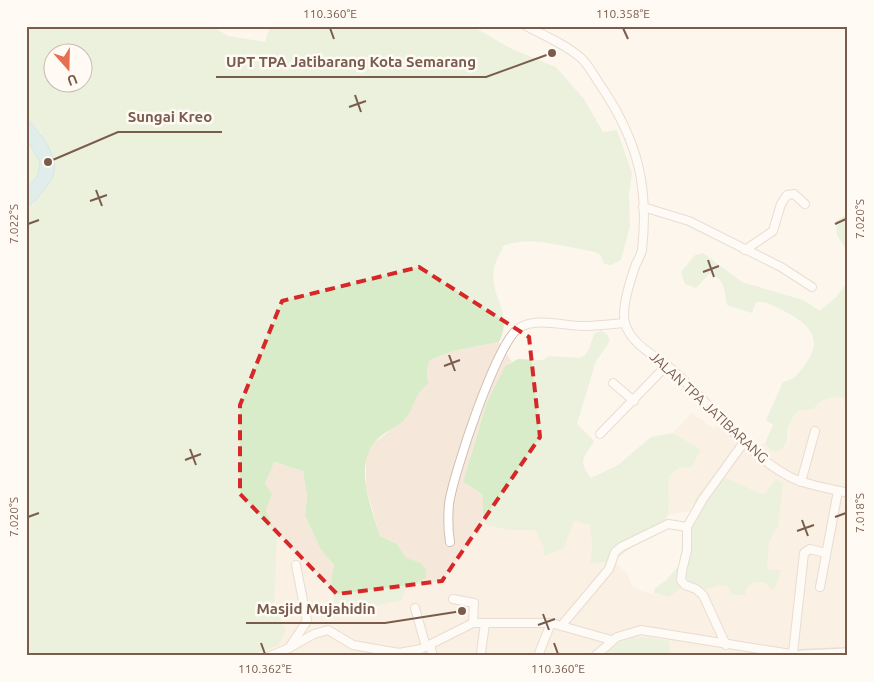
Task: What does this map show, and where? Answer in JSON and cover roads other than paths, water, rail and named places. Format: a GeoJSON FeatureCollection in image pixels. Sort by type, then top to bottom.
{"type":"FeatureCollection","features":[{"type":"Feature","properties":{"kind":"main road"},"geometry":{"type":"LineString","coordinates":[[799,655],[845,655]]}},
{"type":"Feature","properties":{"kind":"street"},"geometry":{"type":"LineString","coordinates":[[450,542],[449,505],[458,467],[486,387],[514,332],[530,324],[585,326],[625,323],[629,287],[642,253],[643,207],[638,162],[634,146],[619,113],[583,60],[564,46],[526,26]]}},
{"type":"Feature","properties":{"kind":"street"},"geometry":{"type":"LineString","coordinates":[[745,250],[773,231],[781,204],[787,195],[794,194],[805,204]]}},
{"type":"Feature","properties":{"kind":"street"},"geometry":{"type":"LineString","coordinates":[[643,207],[689,221],[781,268],[812,287]]}},
{"type":"Feature","properties":{"kind":"street","name":"JALAN TPA JATIBARANG"},"geometry":{"type":"LineString","coordinates":[[625,323],[637,342],[667,366],[744,442],[776,468],[801,482],[848,493]]}},
{"type":"Feature","properties":{"kind":"street"},"geometry":{"type":"LineString","coordinates":[[600,434],[667,366]]}},
{"type":"Feature","properties":{"kind":"street"},"geometry":{"type":"LineString","coordinates":[[613,383],[634,401]]}},
{"type":"Feature","properties":{"kind":"street"},"geometry":{"type":"LineString","coordinates":[[801,482],[815,431]]}},
{"type":"Feature","properties":{"kind":"street"},"geometry":{"type":"LineString","coordinates":[[735,656],[703,595],[696,589],[685,585],[681,580],[687,550],[687,527],[702,499],[744,442]]}},
{"type":"Feature","properties":{"kind":"street"},"geometry":{"type":"LineString","coordinates":[[820,587],[838,490]]}},
{"type":"Feature","properties":{"kind":"street"},"geometry":{"type":"LineString","coordinates":[[562,625],[609,569],[615,552],[621,547],[668,524],[687,527]]}},
{"type":"Feature","properties":{"kind":"street"},"geometry":{"type":"LineString","coordinates":[[595,656],[611,640],[621,635],[641,630],[730,646],[799,655],[804,553],[810,549],[826,553]]}},
{"type":"Feature","properties":{"kind":"street"},"geometry":{"type":"LineString","coordinates":[[289,648],[307,621],[296,565]]}},
{"type":"Feature","properties":{"kind":"street"},"geometry":{"type":"LineString","coordinates":[[454,599],[473,602],[473,622]]}},
{"type":"Feature","properties":{"kind":"street"},"geometry":{"type":"LineString","coordinates":[[414,608],[433,656]]}},
{"type":"Feature","properties":{"kind":"street"},"geometry":{"type":"LineString","coordinates":[[270,656],[314,634],[328,630],[353,645],[382,654],[399,653],[428,646],[473,622],[551,623],[611,640]]}},
{"type":"Feature","properties":{"kind":"street"},"geometry":{"type":"LineString","coordinates":[[481,653],[485,623]]}},
{"type":"Feature","properties":{"kind":"street"},"geometry":{"type":"LineString","coordinates":[[538,656],[551,623]]}},
{"type":"Feature","properties":{"kind":"water"},"geometry":{"type":"Polygon","coordinates":[[[26,118],[46,142],[53,157],[54,172],[50,182],[35,201],[26,208],[26,190],[38,175],[40,162],[26,138],[26,118]]]}},
{"type":"Feature","properties":{"kind":"place","name":"UPT TPA Jatibarang Kota Semarang"},"geometry":{"type":"Point","coordinates":[552,53]}},
{"type":"Feature","properties":{"kind":"place","name":"Sungai Kreo"},"geometry":{"type":"Point","coordinates":[48,162]}},
{"type":"Feature","properties":{"kind":"place","name":"Masjid Mujahidin"},"geometry":{"type":"Point","coordinates":[462,611]}}]}
